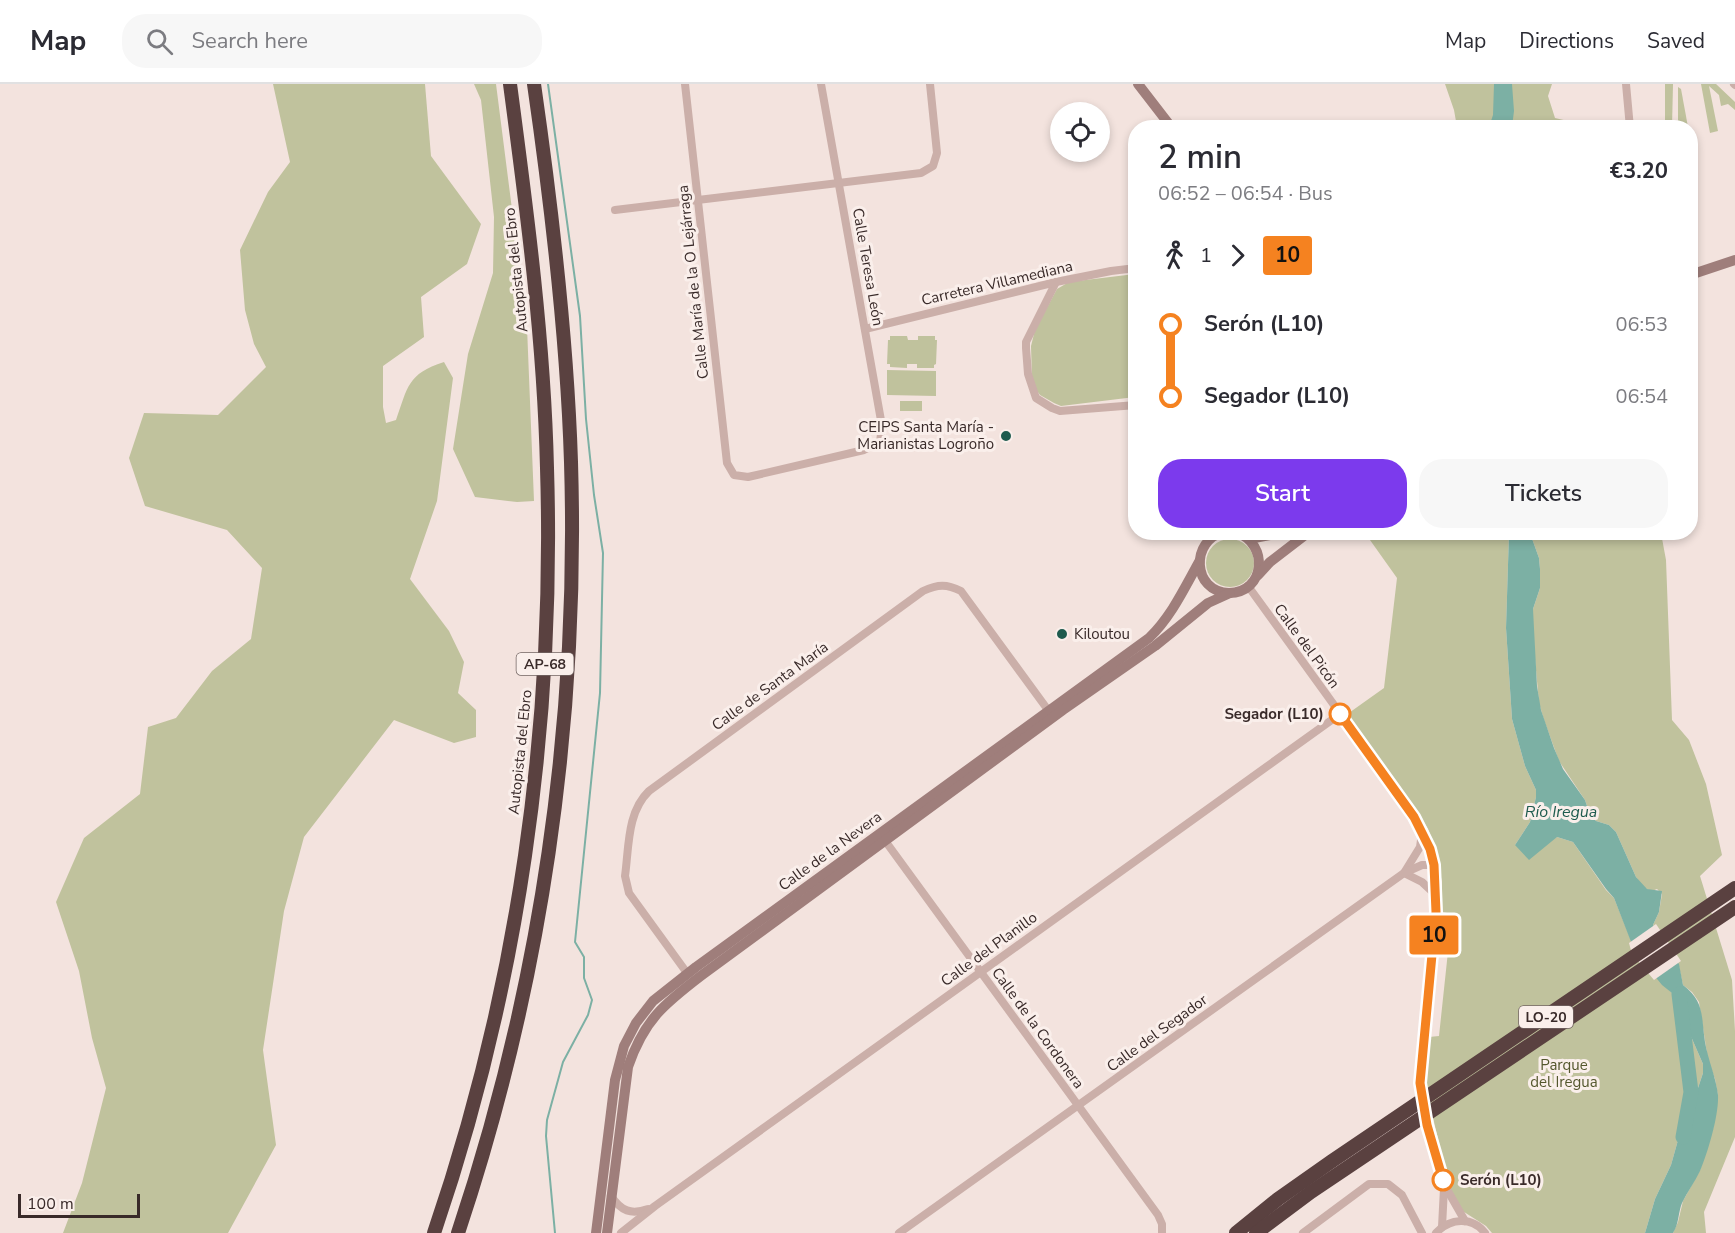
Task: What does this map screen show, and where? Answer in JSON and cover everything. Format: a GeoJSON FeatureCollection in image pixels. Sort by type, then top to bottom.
{"type":"FeatureCollection","features":[{"type":"Feature","properties":{"kind":"highway","name":"Autopista del Ebro"},"geometry":{"type":"LineString","coordinates":[[434,1233],[478,1085],[509,948],[533,799],[545,667],[549,536],[544,394],[535,284],[510,84]]}},
{"type":"Feature","properties":{"kind":"highway","name":"AP-68"},"geometry":{"type":"LineString","coordinates":[[458,1233],[501,1088],[534,941],[553,822],[567,672],[572,542],[569,422],[556,261],[534,84]]}},
{"type":"Feature","properties":{"kind":"highway","name":"LO-20"},"geometry":{"type":"LineString","coordinates":[[1256,1233],[1382,1135],[1735,888]]}},
{"type":"Feature","properties":{"kind":"highway","name":"LO-20"},"geometry":{"type":"LineString","coordinates":[[1236,1233],[1278,1199],[1382,1135],[1729,911]]}},
{"type":"Feature","properties":{"kind":"main road"},"geometry":{"type":"LineString","coordinates":[[1138,84],[1166,120]]}},
{"type":"Feature","properties":{"kind":"main road"},"geometry":{"type":"LineString","coordinates":[[1698,272],[1735,260]]}},
{"type":"Feature","properties":{"kind":"main road","name":"Calle de la Nevera"},"geometry":{"type":"LineString","coordinates":[[596,1233],[615,1080],[624,1046],[636,1023],[653,1001],[1149,638],[1160,627],[1199,562],[1200,555],[1209,540]]}},
{"type":"Feature","properties":{"kind":"main road"},"geometry":{"type":"LineString","coordinates":[[1250,540],[1258,553],[1259,570],[1252,582]]}},
{"type":"Feature","properties":{"kind":"main road"},"geometry":{"type":"LineString","coordinates":[[1252,582],[1270,562],[1299,540]]}},
{"type":"Feature","properties":{"kind":"main road"},"geometry":{"type":"LineString","coordinates":[[1199,562],[1202,576],[1211,586],[1230,593]]}},
{"type":"Feature","properties":{"kind":"main road","name":"Calle de la Nevera"},"geometry":{"type":"LineString","coordinates":[[607,1233],[628,1067],[635,1048],[655,1015],[702,975],[1063,710],[1155,646],[1208,603],[1252,582]]}},
{"type":"Feature","properties":{"kind":"street","name":"Calle María de la O Lejárraga"},"geometry":{"type":"LineString","coordinates":[[685,84],[727,463],[734,475],[748,477],[868,448]]}},
{"type":"Feature","properties":{"kind":"street","name":"Calle Teresa León"},"geometry":{"type":"LineString","coordinates":[[821,84],[882,426],[880,442],[868,448]]}},
{"type":"Feature","properties":{"kind":"street"},"geometry":{"type":"LineString","coordinates":[[615,210],[921,173],[933,166],[937,153],[930,84]]}},
{"type":"Feature","properties":{"kind":"street"},"geometry":{"type":"LineString","coordinates":[[1626,84],[1629,120]]}},
{"type":"Feature","properties":{"kind":"street","name":"Carretera Villamediana"},"geometry":{"type":"LineString","coordinates":[[865,329],[1056,282],[1128,269]]}},
{"type":"Feature","properties":{"kind":"street"},"geometry":{"type":"LineString","coordinates":[[1056,282],[1026,342],[1028,374],[1036,398],[1060,411],[1128,406]]}},
{"type":"Feature","properties":{"kind":"street","name":"Calle del Picón"},"geometry":{"type":"LineString","coordinates":[[1252,582],[1340,714],[1414,817],[1434,865],[1436,895],[1420,1089]]}},
{"type":"Feature","properties":{"kind":"street","name":"Calle de Santa María"},"geometry":{"type":"LineString","coordinates":[[687,974],[629,893],[625,876],[635,808],[649,791],[668,777],[923,591],[934,586],[944,585],[961,591],[1048,710]]}},
{"type":"Feature","properties":{"kind":"street","name":"Calle del Planillo"},"geometry":{"type":"LineString","coordinates":[[621,1233],[655,1206],[1340,714]]}},
{"type":"Feature","properties":{"kind":"street"},"geometry":{"type":"LineString","coordinates":[[1422,832],[1420,847],[1404,873],[1422,882],[1436,895]]}},
{"type":"Feature","properties":{"kind":"street","name":"Calle de la Cordonera"},"geometry":{"type":"LineString","coordinates":[[886,842],[1158,1215],[1162,1224],[1162,1233]]}},
{"type":"Feature","properties":{"kind":"street","name":"Calle del Segador"},"geometry":{"type":"LineString","coordinates":[[899,1233],[911,1230],[1077,1106],[1404,873],[1422,866],[1434,865]]}},
{"type":"Feature","properties":{"kind":"street"},"geometry":{"type":"LineString","coordinates":[[1427,1125],[1444,1186],[1465,1221]]}},
{"type":"Feature","properties":{"kind":"street"},"geometry":{"type":"LineString","coordinates":[[1303,1233],[1369,1184],[1388,1184],[1402,1195],[1422,1233]]}},
{"type":"Feature","properties":{"kind":"street"},"geometry":{"type":"LineString","coordinates":[[1439,1230],[1444,1186]]}},
{"type":"Feature","properties":{"kind":"street","name":"Calle del Planillo"},"geometry":{"type":"LineString","coordinates":[[611,1196],[622,1209],[631,1212],[655,1206]]}},
{"type":"Feature","properties":{"kind":"street"},"geometry":{"type":"LineString","coordinates":[[1439,1230],[1449,1223],[1465,1221],[1475,1224],[1485,1233]]}},
{"type":"Feature","properties":{"kind":"green space"},"geometry":{"type":"Polygon","coordinates":[[[273,84],[425,84],[431,156],[481,224],[467,264],[421,297],[424,337],[383,366],[383,407],[386,423],[396,420],[407,390],[423,371],[444,362],[453,378],[437,501],[410,579],[449,631],[464,662],[458,693],[476,710],[476,737],[454,743],[394,720],[304,837],[284,911],[263,1050],[276,1145],[228,1233],[63,1233],[82,1183],[106,1088],[92,1038],[79,971],[56,902],[84,838],[140,794],[148,727],[176,718],[212,671],[251,639],[262,568],[227,530],[145,506],[129,458],[144,413],[218,415],[266,367],[254,344],[245,310],[240,250],[268,192],[290,162],[273,84]]]}},
{"type":"Feature","properties":{"kind":"green space"},"geometry":{"type":"Polygon","coordinates":[[[474,84],[496,84],[527,327],[534,501],[517,502],[475,497],[453,449],[468,354],[493,273],[494,217],[481,100],[474,84]]]}},
{"type":"Feature","properties":{"kind":"green space"},"geometry":{"type":"Polygon","coordinates":[[[1445,84],[1552,84],[1548,96],[1555,118],[1564,120],[1456,120],[1445,84]]]}},
{"type":"Feature","properties":{"kind":"green space"},"geometry":{"type":"Polygon","coordinates":[[[1665,84],[1673,84],[1672,120],[1665,120],[1665,84]]]}},
{"type":"Feature","properties":{"kind":"green space"},"geometry":{"type":"Polygon","coordinates":[[[1701,84],[1716,84],[1735,102],[1735,110],[1728,104],[1721,106],[1719,95],[1709,86],[1718,131],[1710,133],[1701,84]]]}},
{"type":"Feature","properties":{"kind":"green space"},"geometry":{"type":"Polygon","coordinates":[[[1678,87],[1681,89],[1687,120],[1678,120],[1678,87]]]}},
{"type":"Feature","properties":{"kind":"green space"},"geometry":{"type":"Polygon","coordinates":[[[1128,275],[1128,398],[1061,406],[1040,395],[1034,387],[1031,346],[1035,330],[1057,289],[1069,282],[1128,275]]]}},
{"type":"Feature","properties":{"kind":"green space"},"geometry":{"type":"Polygon","coordinates":[[[890,336],[907,336],[908,340],[918,340],[918,336],[935,336],[937,340],[934,368],[917,368],[917,364],[907,364],[907,368],[890,367],[890,364],[887,364],[890,336]]]}},
{"type":"Feature","properties":{"kind":"green space"},"geometry":{"type":"Polygon","coordinates":[[[887,370],[936,371],[936,396],[887,395],[887,370]]]}},
{"type":"Feature","properties":{"kind":"green space"},"geometry":{"type":"Polygon","coordinates":[[[900,401],[922,401],[922,411],[900,411],[900,401]]]}},
{"type":"Feature","properties":{"kind":"green space"},"geometry":{"type":"Polygon","coordinates":[[[1223,540],[1237,540],[1243,543],[1254,558],[1254,568],[1250,576],[1235,587],[1225,587],[1217,583],[1206,568],[1206,558],[1210,550],[1223,540]]]}},
{"type":"Feature","properties":{"kind":"green space","name":"Parque del Iregua"},"geometry":{"type":"Polygon","coordinates":[[[1370,540],[1509,540],[1506,628],[1512,719],[1525,766],[1536,790],[1530,822],[1515,845],[1557,837],[1573,842],[1614,898],[1633,945],[1672,993],[1703,1064],[1703,1073],[1692,1106],[1680,1133],[1671,1165],[1655,1199],[1645,1233],[1492,1233],[1486,1226],[1461,1210],[1451,1194],[1426,1088],[1429,1037],[1439,1036],[1452,914],[1442,912],[1442,882],[1428,829],[1346,715],[1384,688],[1397,578],[1370,540]]]}},
{"type":"Feature","properties":{"kind":"green space"},"geometry":{"type":"Polygon","coordinates":[[[1533,540],[1662,540],[1666,560],[1672,720],[1689,740],[1706,784],[1722,855],[1700,876],[1732,980],[1735,1031],[1735,1137],[1704,1212],[1706,1233],[1673,1233],[1683,1201],[1700,1170],[1713,1129],[1718,1096],[1708,1060],[1699,1002],[1683,985],[1678,962],[1653,925],[1659,912],[1662,894],[1657,889],[1652,891],[1644,888],[1636,877],[1616,832],[1609,825],[1596,821],[1590,815],[1585,800],[1559,761],[1544,720],[1539,703],[1533,637],[1533,609],[1540,588],[1539,558],[1533,540]]]}},
{"type":"Feature","properties":{"kind":"water"},"geometry":{"type":"Polygon","coordinates":[[[1494,84],[1512,84],[1513,120],[1491,120],[1494,84]]]}},
{"type":"Feature","properties":{"kind":"water","name":"Río Iregua"},"geometry":{"type":"Polygon","coordinates":[[[1509,540],[1533,540],[1540,569],[1540,588],[1533,609],[1537,686],[1541,710],[1563,769],[1585,800],[1590,815],[1596,821],[1609,825],[1616,832],[1636,877],[1647,889],[1662,891],[1659,912],[1653,925],[1679,964],[1683,985],[1699,1004],[1706,1049],[1717,1088],[1717,1113],[1703,1163],[1682,1203],[1673,1233],[1645,1233],[1655,1199],[1671,1165],[1680,1133],[1692,1106],[1703,1073],[1703,1064],[1672,993],[1662,985],[1635,952],[1614,898],[1573,842],[1557,837],[1529,860],[1515,845],[1530,822],[1536,790],[1525,766],[1512,719],[1506,628],[1509,540]]]}},
{"type":"Feature","properties":{"kind":"pier"},"geometry":{"type":"Polygon","coordinates":[[[1656,924],[1681,961],[1654,980],[1632,954],[1629,943],[1656,924]]]}},
{"type":"Feature","properties":{"kind":"waterway"},"geometry":{"type":"LineString","coordinates":[[548,84],[580,316],[586,419],[603,553],[600,693],[575,942],[584,957],[584,978],[592,1000],[588,1015],[563,1062],[547,1120],[546,1136],[555,1233]]}},
{"type":"Feature","properties":{"kind":"waterway","name":"Río Iregua"},"geometry":{"type":"LineString","coordinates":[[1679,994],[1691,1092],[1683,1137]]}},
{"type":"Feature","properties":{"kind":"bus line","name":"10"},"geometry":{"type":"LineString","coordinates":[[1340,714],[1414,817],[1430,849],[1434,865],[1436,912],[1420,1083],[1427,1125],[1443,1180]]}},
{"type":"Feature","properties":{"kind":"place","name":"CEIPS Santa María - Marianistas Logroño"},"geometry":{"type":"Point","coordinates":[1006,436]}},
{"type":"Feature","properties":{"kind":"place","name":"Kiloutou"},"geometry":{"type":"Point","coordinates":[1062,634]}},
{"type":"Feature","properties":{"kind":"place","name":"Segador (L10)"},"geometry":{"type":"Point","coordinates":[1340,714]}},
{"type":"Feature","properties":{"kind":"place","name":"Serón (L10)"},"geometry":{"type":"Point","coordinates":[1443,1180]}}]}
